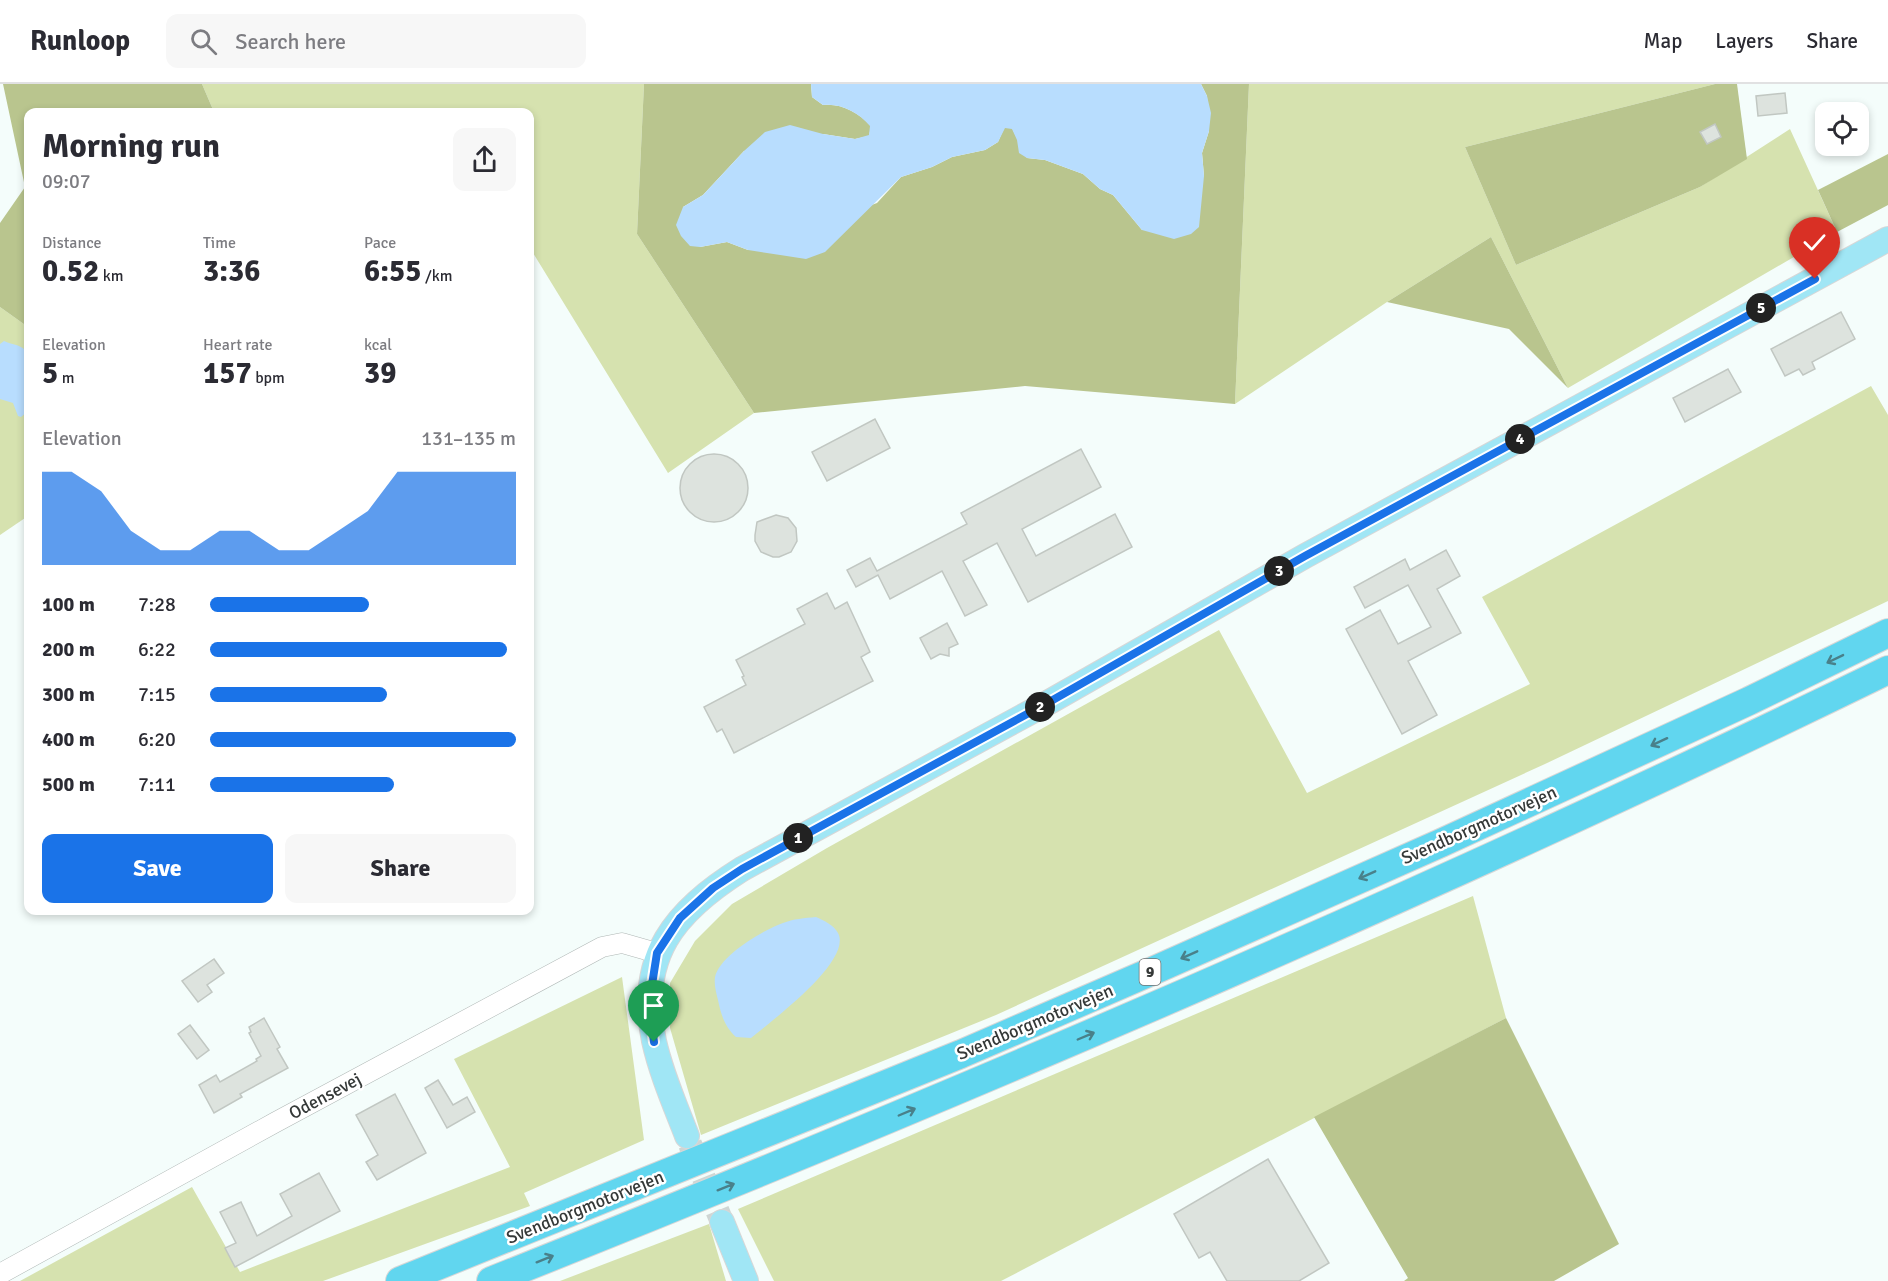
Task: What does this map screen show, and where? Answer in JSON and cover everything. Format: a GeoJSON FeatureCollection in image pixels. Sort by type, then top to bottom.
{"type":"FeatureCollection","features":[{"type":"Feature","properties":{"kind":"highway","name":"Svendborgmotorvejen"},"geometry":{"type":"LineString","coordinates":[[400,1281],[940,1062],[1148,973],[1451,838],[1727,711],[1888,633]]}},
{"type":"Feature","properties":{"kind":"highway","name":"Svendborgmotorvejen"},"geometry":{"type":"LineString","coordinates":[[491,1281],[749,1178],[1160,1005],[1452,876],[1888,670]]}},
{"type":"Feature","properties":{"kind":"main road"},"geometry":{"type":"LineString","coordinates":[[687,1136],[654,1042],[650,1013],[651,991],[657,953],[680,918],[713,888],[742,869],[1051,701],[1315,551],[1888,239]]}},
{"type":"Feature","properties":{"kind":"main road"},"geometry":{"type":"LineString","coordinates":[[722,1222],[746,1281]]}},
{"type":"Feature","properties":{"kind":"street","name":"Odensevej"},"geometry":{"type":"LineString","coordinates":[[0,1274],[602,947],[622,943],[657,953]]}},
{"type":"Feature","properties":{"kind":"green space"},"geometry":{"type":"Polygon","coordinates":[[[3,84],[202,84],[212,108],[24,108],[24,182],[3,84]]]}},
{"type":"Feature","properties":{"kind":"green space"},"geometry":{"type":"Polygon","coordinates":[[[202,84],[644,84],[637,234],[754,413],[668,473],[534,255],[534,108],[212,108],[202,84]]]}},
{"type":"Feature","properties":{"kind":"green space"},"geometry":{"type":"Polygon","coordinates":[[[644,84],[811,84],[812,97],[823,105],[836,105],[849,110],[871,126],[869,136],[855,139],[823,134],[744,151],[703,195],[683,207],[700,247],[727,242],[748,250],[877,203],[901,177],[932,167],[952,157],[985,150],[998,142],[1004,128],[1012,128],[1027,158],[1045,160],[1083,174],[1100,189],[1113,195],[1142,230],[1204,176],[1202,153],[1209,131],[1207,96],[1201,84],[1249,84],[1235,404],[1025,386],[754,413],[637,234],[644,84]]]}},
{"type":"Feature","properties":{"kind":"green space"},"geometry":{"type":"Polygon","coordinates":[[[1249,84],[1715,84],[1465,147],[1516,265],[1700,187],[1790,129],[1837,232],[1568,388],[1491,237],[1387,302],[1235,404],[1249,84]]]}},
{"type":"Feature","properties":{"kind":"green space"},"geometry":{"type":"Polygon","coordinates":[[[1715,84],[1737,84],[1747,159],[1700,187],[1516,265],[1465,147],[1715,84]]]}},
{"type":"Feature","properties":{"kind":"green space"},"geometry":{"type":"Polygon","coordinates":[[[1888,154],[1888,205],[1837,232],[1818,190],[1888,154]]]}},
{"type":"Feature","properties":{"kind":"green space"},"geometry":{"type":"Polygon","coordinates":[[[24,188],[24,324],[0,307],[0,223],[24,188]]]}},
{"type":"Feature","properties":{"kind":"green space"},"geometry":{"type":"Polygon","coordinates":[[[1491,237],[1568,388],[1509,329],[1387,302],[1491,237]]]}},
{"type":"Feature","properties":{"kind":"green space"},"geometry":{"type":"Polygon","coordinates":[[[0,307],[24,324],[24,519],[0,535],[0,307]]]}},
{"type":"Feature","properties":{"kind":"green space"},"geometry":{"type":"Polygon","coordinates":[[[1871,386],[1888,415],[1888,601],[1545,764],[996,1015],[701,1135],[670,1028],[670,983],[695,941],[732,904],[827,848],[1219,630],[1307,793],[1530,684],[1482,597],[1871,386]]]}},
{"type":"Feature","properties":{"kind":"green space"},"geometry":{"type":"Polygon","coordinates":[[[1473,896],[1506,1018],[1001,1281],[774,1281],[738,1209],[1473,896]]]}},
{"type":"Feature","properties":{"kind":"green space"},"geometry":{"type":"Polygon","coordinates":[[[622,977],[644,1140],[524,1193],[530,1206],[323,1281],[20,1281],[192,1187],[240,1272],[510,1167],[454,1059],[622,977]]]}},
{"type":"Feature","properties":{"kind":"green space"},"geometry":{"type":"Polygon","coordinates":[[[1506,1018],[1619,1244],[1554,1281],[1404,1281],[1408,1278],[1314,1117],[1506,1018]]]}},
{"type":"Feature","properties":{"kind":"green space"},"geometry":{"type":"Polygon","coordinates":[[[709,1224],[726,1281],[560,1281],[709,1224]]]}},
{"type":"Feature","properties":{"kind":"water"},"geometry":{"type":"Polygon","coordinates":[[[811,84],[1201,84],[1211,113],[1209,131],[1202,153],[1204,176],[1199,227],[1191,234],[1174,239],[1142,230],[1113,195],[1100,189],[1083,174],[1045,160],[1027,158],[1019,153],[1012,129],[1005,128],[998,142],[985,150],[952,157],[932,167],[901,177],[825,252],[806,259],[748,250],[727,242],[700,247],[690,246],[681,236],[676,225],[683,207],[703,195],[765,132],[790,125],[823,134],[855,139],[869,135],[870,126],[855,113],[836,105],[823,105],[812,97],[811,84]]]}},
{"type":"Feature","properties":{"kind":"water"},"geometry":{"type":"Polygon","coordinates":[[[4,341],[24,349],[24,415],[21,417],[18,416],[13,403],[0,399],[0,344],[4,341]]]}},
{"type":"Feature","properties":{"kind":"water"},"geometry":{"type":"Polygon","coordinates":[[[816,917],[831,925],[838,933],[839,945],[833,959],[807,990],[751,1038],[736,1037],[722,1016],[716,991],[715,977],[725,960],[743,944],[775,926],[803,918],[816,917]]]}},
{"type":"Feature","properties":{"kind":"building"},"geometry":{"type":"Polygon","coordinates":[[[1785,93],[1787,113],[1758,116],[1756,96],[1785,93]]]}},
{"type":"Feature","properties":{"kind":"building"},"geometry":{"type":"Polygon","coordinates":[[[1715,124],[1721,137],[1707,144],[1700,132],[1715,124]]]}},
{"type":"Feature","properties":{"kind":"building"},"geometry":{"type":"Polygon","coordinates":[[[1841,312],[1855,339],[1812,362],[1815,369],[1803,375],[1799,369],[1785,376],[1771,349],[1841,312]]]}},
{"type":"Feature","properties":{"kind":"building"},"geometry":{"type":"Polygon","coordinates":[[[1728,369],[1741,392],[1685,422],[1673,398],[1728,369]]]}},
{"type":"Feature","properties":{"kind":"building"},"geometry":{"type":"Polygon","coordinates":[[[875,419],[890,448],[827,481],[812,452],[875,419]]]}},
{"type":"Feature","properties":{"kind":"building"},"geometry":{"type":"Polygon","coordinates":[[[1081,449],[1101,487],[1022,529],[1036,556],[1115,514],[1132,547],[1028,602],[997,543],[963,561],[987,605],[965,616],[942,571],[890,599],[878,575],[856,587],[847,570],[870,558],[877,571],[967,524],[961,513],[1081,449]]]}},
{"type":"Feature","properties":{"kind":"building"},"geometry":{"type":"Polygon","coordinates":[[[721,454],[733,460],[742,469],[748,481],[746,501],[738,512],[721,522],[707,522],[690,512],[682,501],[680,481],[690,464],[701,456],[721,454]]]}},
{"type":"Feature","properties":{"kind":"building"},"geometry":{"type":"Polygon","coordinates":[[[776,515],[788,518],[796,528],[797,541],[791,552],[773,557],[761,552],[755,541],[755,535],[757,522],[776,515]]]}},
{"type":"Feature","properties":{"kind":"building"},"geometry":{"type":"Polygon","coordinates":[[[1446,550],[1460,576],[1437,589],[1461,633],[1408,661],[1437,715],[1402,734],[1346,629],[1380,610],[1398,644],[1431,627],[1408,585],[1365,608],[1354,587],[1405,559],[1410,570],[1446,550]]]}},
{"type":"Feature","properties":{"kind":"building"},"geometry":{"type":"Polygon","coordinates":[[[827,593],[835,609],[847,602],[870,652],[861,657],[873,681],[734,753],[722,729],[717,732],[704,707],[746,685],[736,660],[805,624],[797,609],[827,593]]]}},
{"type":"Feature","properties":{"kind":"building"},"geometry":{"type":"Polygon","coordinates":[[[947,623],[958,644],[949,648],[949,656],[940,654],[931,659],[920,638],[947,623]]]}},
{"type":"Feature","properties":{"kind":"building"},"geometry":{"type":"Polygon","coordinates":[[[214,959],[224,973],[207,985],[212,992],[198,1002],[182,981],[214,959]]]}},
{"type":"Feature","properties":{"kind":"building"},"geometry":{"type":"Polygon","coordinates":[[[264,1018],[280,1047],[277,1049],[288,1068],[240,1094],[242,1097],[214,1113],[199,1085],[216,1075],[220,1082],[257,1061],[256,1059],[261,1056],[249,1033],[251,1032],[249,1027],[264,1018]]]}},
{"type":"Feature","properties":{"kind":"building"},"geometry":{"type":"Polygon","coordinates":[[[190,1025],[209,1050],[197,1059],[178,1034],[190,1025]]]}},
{"type":"Feature","properties":{"kind":"building"},"geometry":{"type":"Polygon","coordinates":[[[438,1080],[453,1105],[467,1097],[475,1112],[447,1128],[425,1088],[438,1080]]]}},
{"type":"Feature","properties":{"kind":"building"},"geometry":{"type":"Polygon","coordinates":[[[395,1094],[426,1153],[377,1180],[366,1162],[378,1155],[356,1115],[395,1094]]]}},
{"type":"Feature","properties":{"kind":"building"},"geometry":{"type":"Polygon","coordinates":[[[1268,1159],[1329,1263],[1299,1281],[1227,1281],[1210,1252],[1199,1258],[1174,1214],[1268,1159]]]}},
{"type":"Feature","properties":{"kind":"building"},"geometry":{"type":"Polygon","coordinates":[[[319,1173],[340,1211],[235,1267],[225,1248],[236,1243],[220,1212],[241,1202],[257,1236],[292,1216],[280,1194],[319,1173]]]}},
{"type":"Feature","properties":{"kind":"tunnel"},"geometry":{"type":"LineString","coordinates":[[690,1144],[722,1222]]}},
{"type":"Feature","properties":{"kind":"route"},"geometry":{"type":"LineString","coordinates":[[654,1042],[650,1013],[657,953],[680,918],[713,888],[742,869],[1051,701],[1305,556],[1815,279]]}}]}
